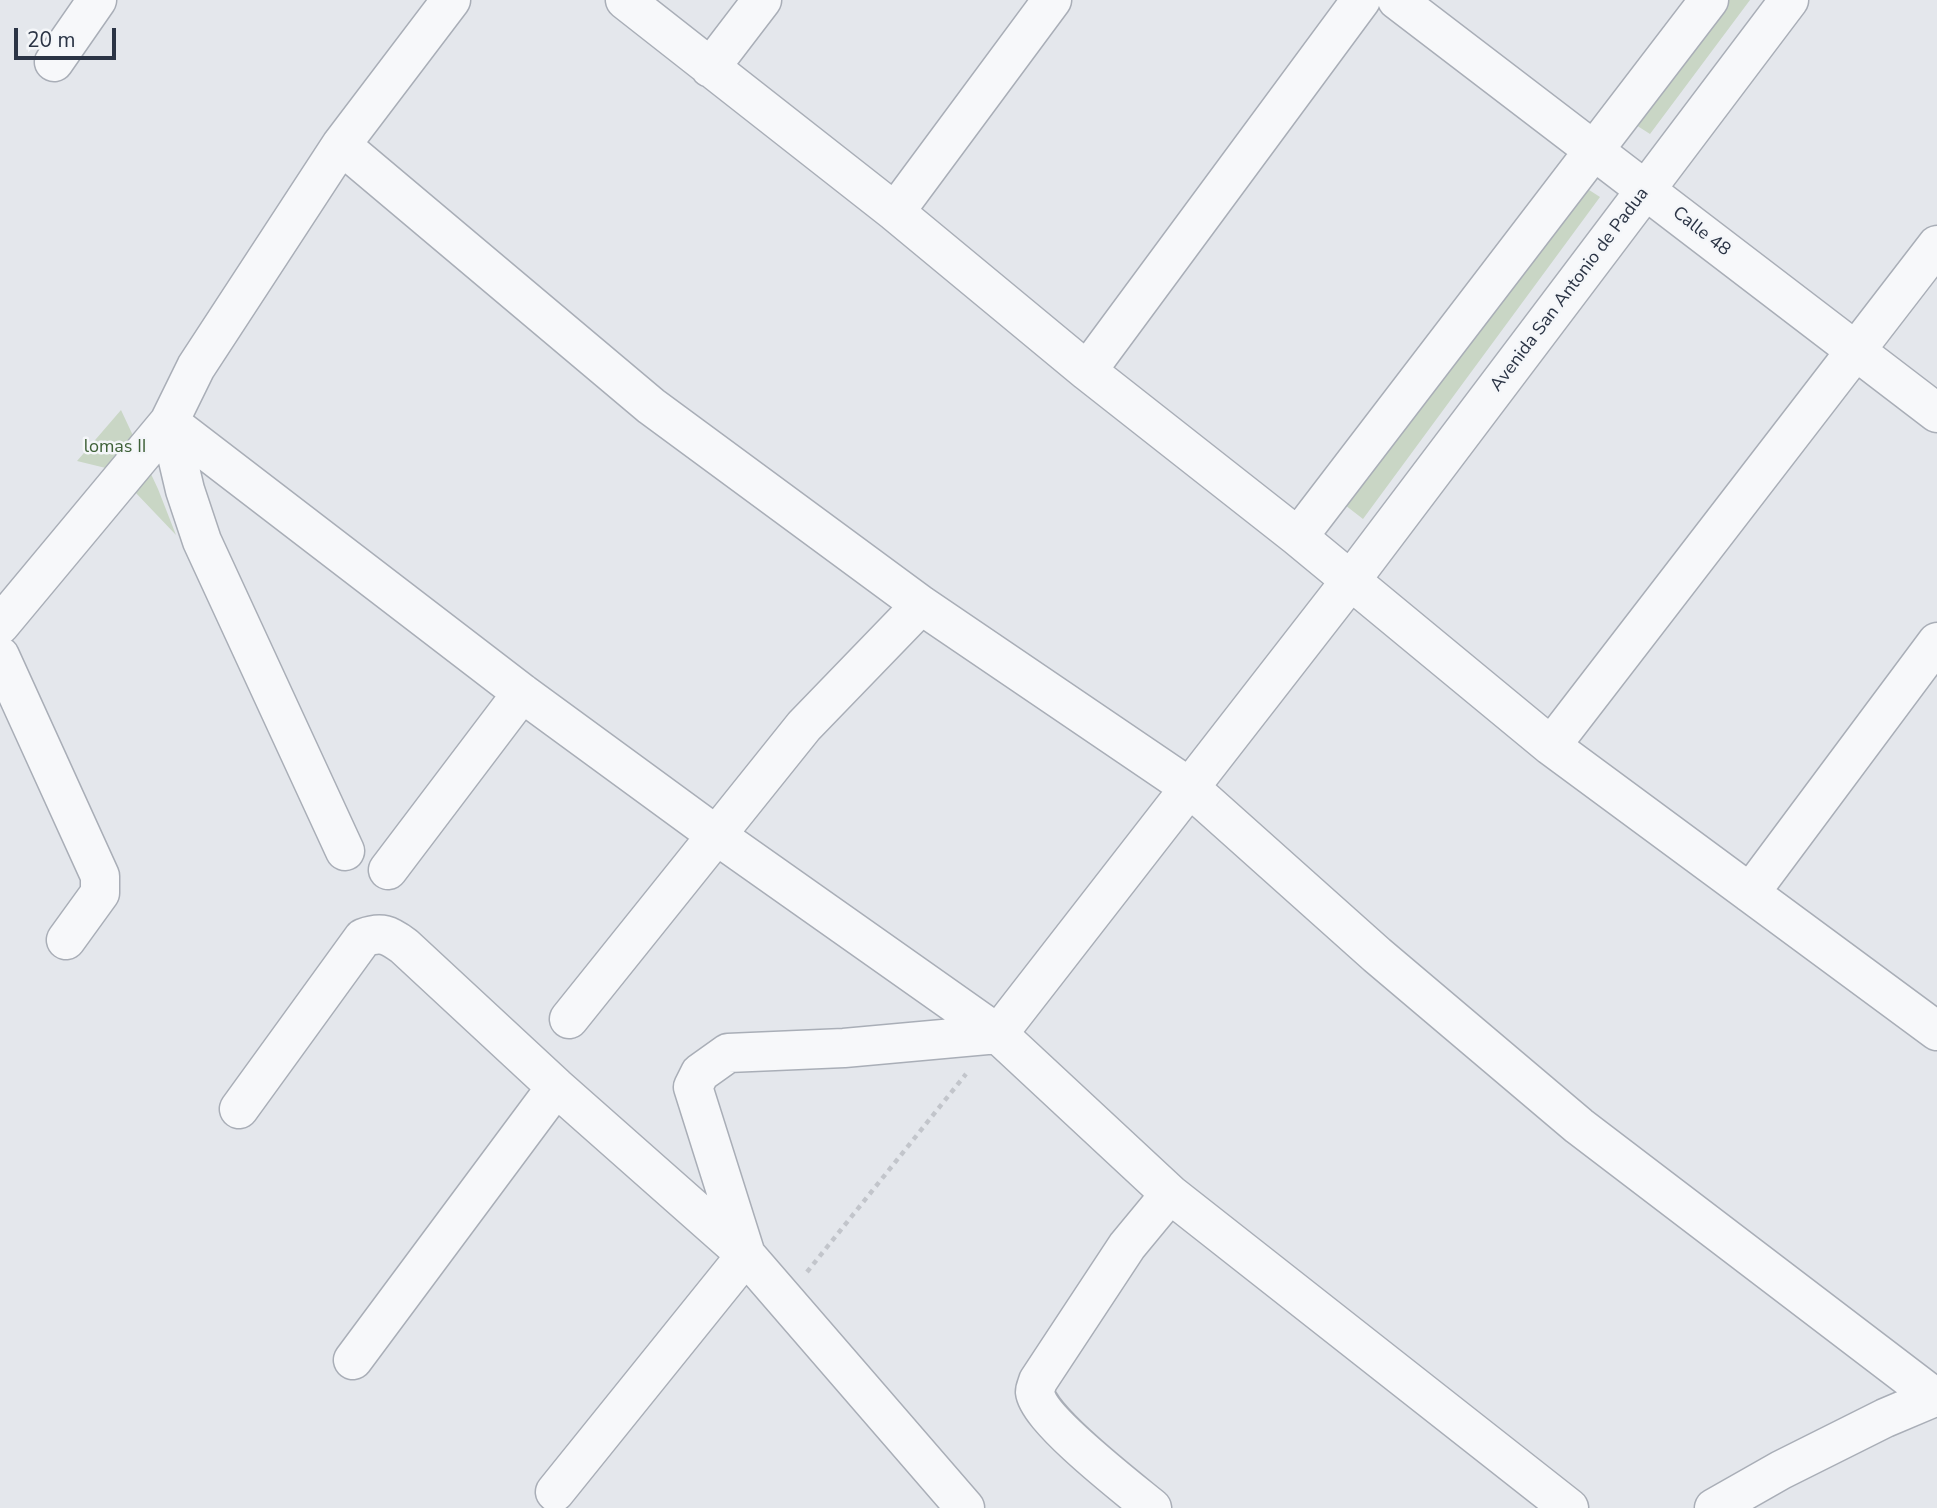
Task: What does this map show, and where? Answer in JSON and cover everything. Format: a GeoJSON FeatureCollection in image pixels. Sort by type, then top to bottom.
{"type":"FeatureCollection","features":[{"type":"Feature","properties":{"kind":"street"},"geometry":{"type":"LineString","coordinates":[[54,62],[97,0]]}},
{"type":"Feature","properties":{"kind":"street"},"geometry":{"type":"LineString","coordinates":[[625,0],[895,212],[1087,371],[1351,580],[1551,746],[1937,1031]]}},
{"type":"Feature","properties":{"kind":"street"},"geometry":{"type":"LineString","coordinates":[[710,68],[762,0]]}},
{"type":"Feature","properties":{"kind":"street"},"geometry":{"type":"LineString","coordinates":[[895,212],[1052,0]]}},
{"type":"Feature","properties":{"kind":"street"},"geometry":{"type":"LineString","coordinates":[[1087,371],[1361,0]]}},
{"type":"Feature","properties":{"kind":"street","name":"Calle 48"},"geometry":{"type":"LineString","coordinates":[[1398,0],[1937,413]]}},
{"type":"Feature","properties":{"kind":"street"},"geometry":{"type":"LineString","coordinates":[[1298,537],[1709,0]]}},
{"type":"Feature","properties":{"kind":"street","name":"Avenida San Antonio de Padua"},"geometry":{"type":"LineString","coordinates":[[998,1034],[1351,580],[1789,0]]}},
{"type":"Feature","properties":{"kind":"street"},"geometry":{"type":"LineString","coordinates":[[0,625],[169,422],[196,367],[434,4]]}},
{"type":"Feature","properties":{"kind":"street"},"geometry":{"type":"LineString","coordinates":[[341,145],[651,406],[921,605],[1189,787],[1377,955],[1579,1126],[1935,1396],[1781,1470],[1714,1508]]}},
{"type":"Feature","properties":{"kind":"street"},"geometry":{"type":"LineString","coordinates":[[1551,746],[1937,245]]}},
{"type":"Feature","properties":{"kind":"street"},"geometry":{"type":"LineString","coordinates":[[169,422],[522,693],[716,835],[998,1034],[1170,1194],[1569,1508]]}},
{"type":"Feature","properties":{"kind":"street"},"geometry":{"type":"LineString","coordinates":[[169,422],[185,490],[202,541],[345,851]]}},
{"type":"Feature","properties":{"kind":"street"},"geometry":{"type":"LineString","coordinates":[[569,1018],[804,726],[921,605]]}},
{"type":"Feature","properties":{"kind":"street"},"geometry":{"type":"LineString","coordinates":[[1751,893],[1937,642]]}},
{"type":"Feature","properties":{"kind":"street"},"geometry":{"type":"LineString","coordinates":[[0,656],[102,884],[100,893],[66,940]]}},
{"type":"Feature","properties":{"kind":"street"},"geometry":{"type":"LineString","coordinates":[[388,870],[522,693]]}},
{"type":"Feature","properties":{"kind":"street"},"geometry":{"type":"LineString","coordinates":[[239,1109],[363,938],[377,933],[388,934],[746,1255],[965,1508]]}},
{"type":"Feature","properties":{"kind":"street"},"geometry":{"type":"LineString","coordinates":[[746,1255],[693,1087],[701,1073],[728,1053],[844,1048],[998,1034]]}},
{"type":"Feature","properties":{"kind":"street"},"geometry":{"type":"LineString","coordinates":[[353,1360],[556,1087]]}},
{"type":"Feature","properties":{"kind":"street"},"geometry":{"type":"LineString","coordinates":[[1153,1508],[1068,1436],[1043,1410],[1035,1392],[1038,1381],[1127,1246],[1170,1194]]}},
{"type":"Feature","properties":{"kind":"street"},"geometry":{"type":"LineString","coordinates":[[555,1492],[746,1255]]}},
{"type":"Feature","properties":{"kind":"path"},"geometry":{"type":"LineString","coordinates":[[784,1300],[998,1034]]}},
{"type":"Feature","properties":{"kind":"green space"},"geometry":{"type":"Polygon","coordinates":[[[1728,0],[1750,0],[1650,134],[1636,125],[1728,0]]]}},
{"type":"Feature","properties":{"kind":"green space"},"geometry":{"type":"Polygon","coordinates":[[[1586,188],[1600,197],[1363,519],[1345,505],[1586,188]]]}},
{"type":"Feature","properties":{"kind":"green space","name":"lomas II"},"geometry":{"type":"Polygon","coordinates":[[[121,410],[176,535],[114,470],[77,461],[121,410]]]}}]}
